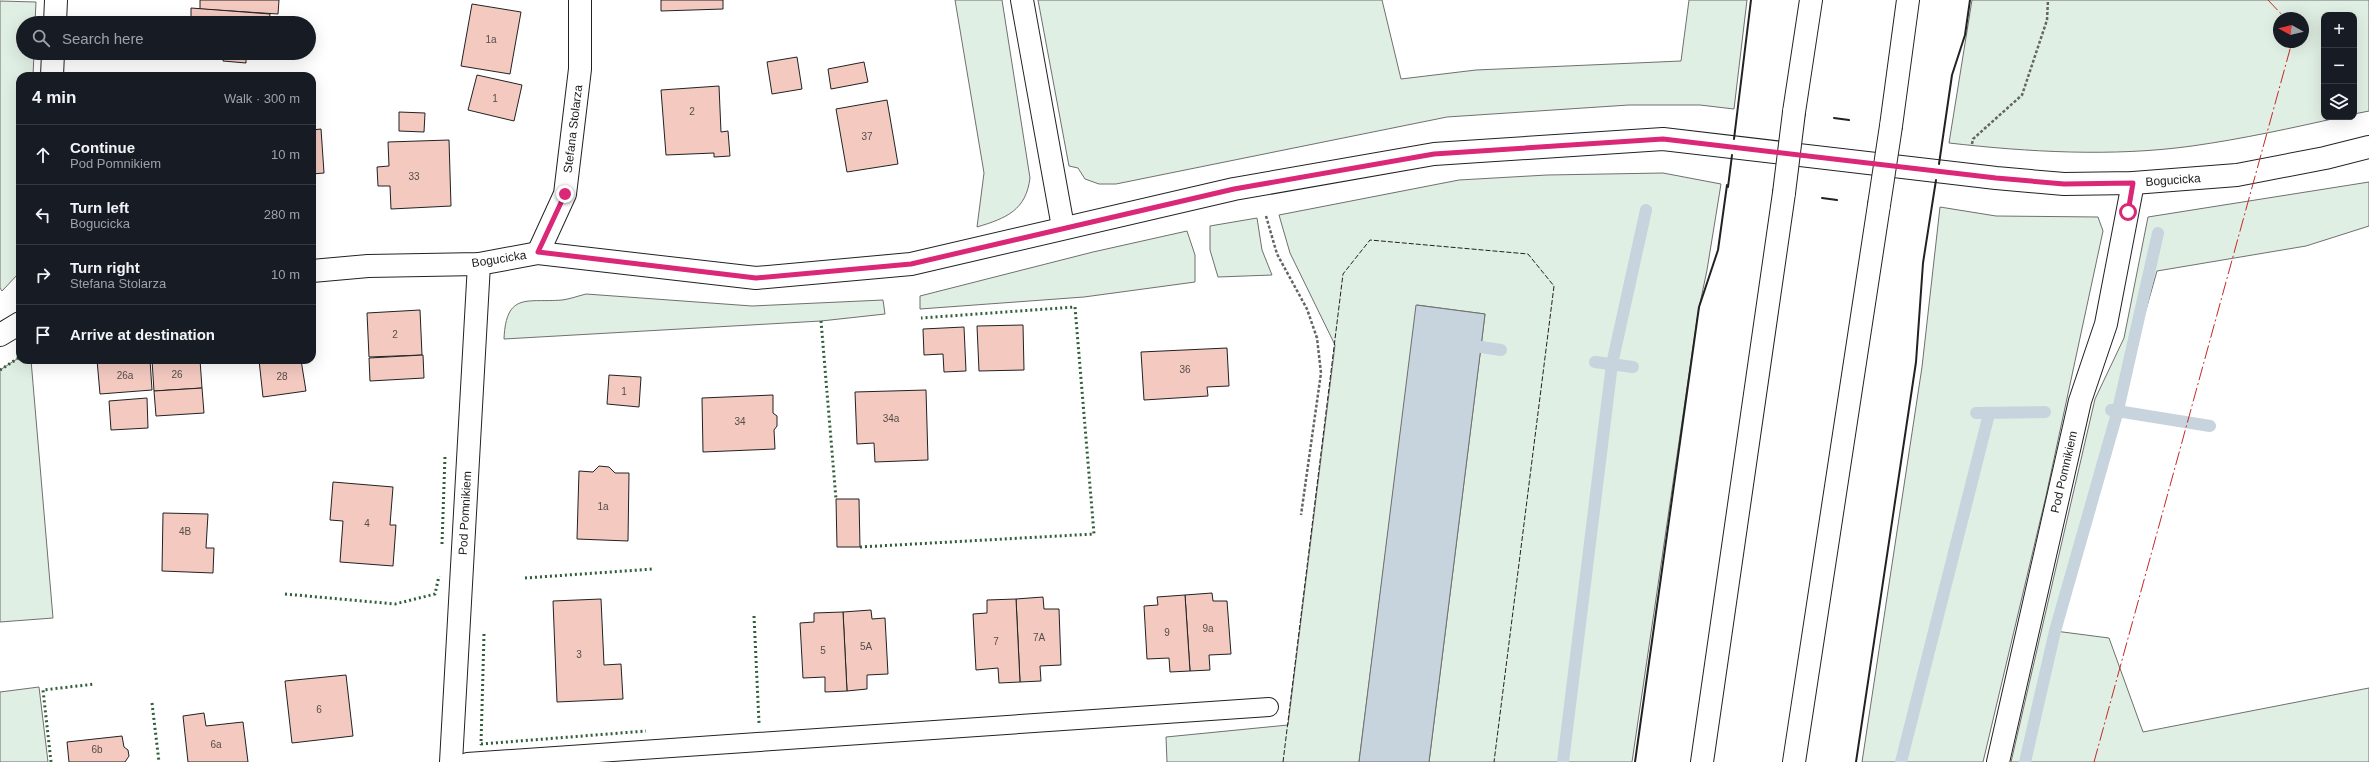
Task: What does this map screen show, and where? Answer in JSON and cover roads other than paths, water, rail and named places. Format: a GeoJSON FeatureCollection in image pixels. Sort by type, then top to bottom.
{"type":"FeatureCollection","features":[{"type":"Feature","properties":{"kind":"main road"},"geometry":{"type":"LineString","coordinates":[[55,16],[56,0]]}},
{"type":"Feature","properties":{"kind":"main road","name":"Stefana Stolarza"},"geometry":{"type":"LineString","coordinates":[[538,252],[565,194],[580,70],[580,0]]}},
{"type":"Feature","properties":{"kind":"main road"},"geometry":{"type":"LineString","coordinates":[[1022,0],[1063,227]]}},
{"type":"Feature","properties":{"kind":"main road"},"geometry":{"type":"LineString","coordinates":[[1702,762],[1811,0]]}},
{"type":"Feature","properties":{"kind":"main road"},"geometry":{"type":"LineString","coordinates":[[1794,762],[1891,126],[1908,0]]}},
{"type":"Feature","properties":{"kind":"main road"},"geometry":{"type":"LineString","coordinates":[[52,72],[53,60]]}},
{"type":"Feature","properties":{"kind":"main road","name":"Bogucicka"},"geometry":{"type":"LineString","coordinates":[[316,271],[368,266],[479,264],[538,252],[756,278],[911,264],[1063,227],[1258,184],[1434,154],[1663,139],[1996,178],[2064,184],[2133,183],[2237,175],[2325,158],[2369,146]]}},
{"type":"Feature","properties":{"kind":"main road","name":"Pod Pomnikiem"},"geometry":{"type":"LineString","coordinates":[[1998,762],[2080,401],[2106,324],[2133,183]]}},
{"type":"Feature","properties":{"kind":"main road","name":"Pod Pomnikiem"},"geometry":{"type":"LineString","coordinates":[[451,762],[479,264]]}},
{"type":"Feature","properties":{"kind":"main road"},"geometry":{"type":"LineString","coordinates":[[0,335],[16,325]]}},
{"type":"Feature","properties":{"kind":"lane"},"geometry":{"type":"LineString","coordinates":[[467,762],[1269,707]]}},
{"type":"Feature","properties":{"kind":"waterway"},"geometry":{"type":"LineString","coordinates":[[1563,762],[1612,364],[1646,210]]}},
{"type":"Feature","properties":{"kind":"waterway"},"geometry":{"type":"LineString","coordinates":[[2025,762],[2055,631],[2118,410],[2158,233]]}},
{"type":"Feature","properties":{"kind":"waterway"},"geometry":{"type":"LineString","coordinates":[[1481,347],[1501,350]]}},
{"type":"Feature","properties":{"kind":"waterway"},"geometry":{"type":"LineString","coordinates":[[1595,362],[1633,367]]}},
{"type":"Feature","properties":{"kind":"waterway"},"geometry":{"type":"LineString","coordinates":[[2111,410],[2210,426]]}},
{"type":"Feature","properties":{"kind":"waterway"},"geometry":{"type":"LineString","coordinates":[[1976,413],[2045,412]]}},
{"type":"Feature","properties":{"kind":"waterway"},"geometry":{"type":"LineString","coordinates":[[1901,762],[1989,414]]}}]}
